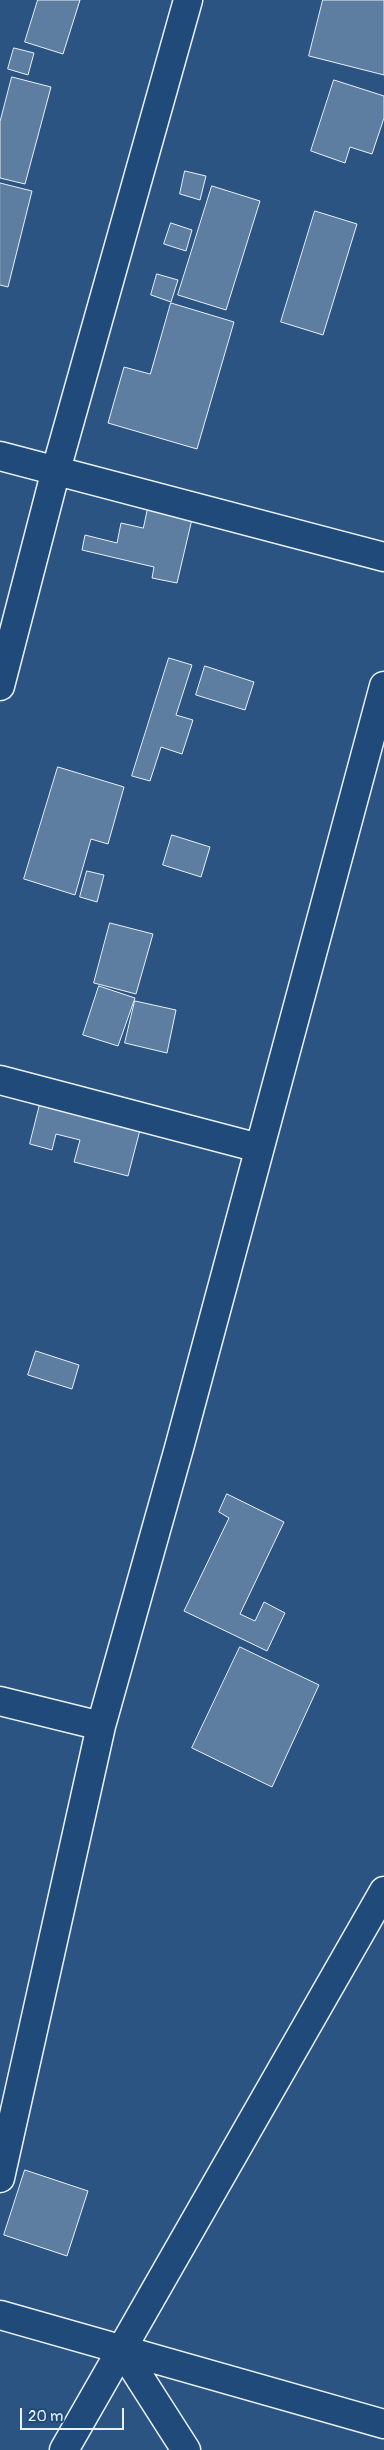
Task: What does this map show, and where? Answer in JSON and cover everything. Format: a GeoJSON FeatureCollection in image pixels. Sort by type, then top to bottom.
{"type":"FeatureCollection","features":[{"type":"Feature","properties":{"kind":"street"},"geometry":{"type":"LineString","coordinates":[[0,686],[56,470],[188,0]]}},
{"type":"Feature","properties":{"kind":"street"},"geometry":{"type":"LineString","coordinates":[[0,456],[384,557]]}},
{"type":"Feature","properties":{"kind":"street"},"geometry":{"type":"LineString","coordinates":[[0,2178],[101,1726],[179,1448],[384,686]]}},
{"type":"Feature","properties":{"kind":"street"},"geometry":{"type":"LineString","coordinates":[[0,1080],[259,1148]]}},
{"type":"Feature","properties":{"kind":"street"},"geometry":{"type":"LineString","coordinates":[[0,1701],[101,1726]]}},
{"type":"Feature","properties":{"kind":"street"},"geometry":{"type":"LineString","coordinates":[[64,2450],[384,1890]]}},
{"type":"Feature","properties":{"kind":"street"},"geometry":{"type":"LineString","coordinates":[[0,2315],[384,2424]]}},
{"type":"Feature","properties":{"kind":"street"},"geometry":{"type":"LineString","coordinates":[[122,2350],[186,2450]]}},
{"type":"Feature","properties":{"kind":"building"},"geometry":{"type":"Polygon","coordinates":[[[38,0],[80,0],[63,54],[25,42],[38,0]]]}},
{"type":"Feature","properties":{"kind":"building"},"geometry":{"type":"Polygon","coordinates":[[[323,0],[384,0],[384,75],[309,56],[323,0]]]}},
{"type":"Feature","properties":{"kind":"building"},"geometry":{"type":"Polygon","coordinates":[[[14,48],[34,53],[28,75],[8,69],[14,48]]]}},
{"type":"Feature","properties":{"kind":"building"},"geometry":{"type":"Polygon","coordinates":[[[12,77],[51,87],[25,184],[0,178],[0,122],[12,77]]]}},
{"type":"Feature","properties":{"kind":"building"},"geometry":{"type":"Polygon","coordinates":[[[334,80],[384,96],[384,118],[372,154],[350,147],[345,163],[311,151],[334,80]]]}},
{"type":"Feature","properties":{"kind":"building"},"geometry":{"type":"Polygon","coordinates":[[[185,171],[206,176],[200,200],[180,194],[185,171]]]}},
{"type":"Feature","properties":{"kind":"building"},"geometry":{"type":"Polygon","coordinates":[[[0,183],[32,191],[8,287],[0,285],[0,183]]]}},
{"type":"Feature","properties":{"kind":"building"},"geometry":{"type":"Polygon","coordinates":[[[212,186],[260,201],[226,310],[178,295],[212,186]]]}},
{"type":"Feature","properties":{"kind":"building"},"geometry":{"type":"Polygon","coordinates":[[[315,211],[357,224],[323,335],[281,322],[315,211]]]}},
{"type":"Feature","properties":{"kind":"building"},"geometry":{"type":"Polygon","coordinates":[[[171,223],[192,230],[186,251],[164,244],[171,223]]]}},
{"type":"Feature","properties":{"kind":"building"},"geometry":{"type":"Polygon","coordinates":[[[157,274],[178,280],[171,302],[151,295],[157,274]]]}},
{"type":"Feature","properties":{"kind":"building"},"geometry":{"type":"Polygon","coordinates":[[[171,303],[234,322],[197,449],[108,423],[124,367],[150,374],[171,303]]]}},
{"type":"Feature","properties":{"kind":"building"},"geometry":{"type":"Polygon","coordinates":[[[148,508],[192,519],[177,583],[152,578],[154,567],[82,550],[85,535],[117,543],[121,523],[143,528],[148,508]]]}},
{"type":"Feature","properties":{"kind":"building"},"geometry":{"type":"Polygon","coordinates":[[[169,658],[192,665],[176,715],[193,720],[182,754],[161,747],[150,781],[132,776],[169,658]]]}},
{"type":"Feature","properties":{"kind":"building"},"geometry":{"type":"Polygon","coordinates":[[[205,666],[254,682],[245,710],[196,695],[205,666]]]}},
{"type":"Feature","properties":{"kind":"building"},"geometry":{"type":"Polygon","coordinates":[[[58,767],[124,787],[108,844],[91,839],[75,895],[24,879],[58,767]]]}},
{"type":"Feature","properties":{"kind":"building"},"geometry":{"type":"Polygon","coordinates":[[[172,835],[210,847],[201,877],[163,865],[172,835]]]}},
{"type":"Feature","properties":{"kind":"building"},"geometry":{"type":"Polygon","coordinates":[[[87,871],[104,875],[97,902],[80,897],[87,871]]]}},
{"type":"Feature","properties":{"kind":"building"},"geometry":{"type":"Polygon","coordinates":[[[110,923],[153,934],[136,994],[94,983],[110,923]]]}},
{"type":"Feature","properties":{"kind":"building"},"geometry":{"type":"Polygon","coordinates":[[[99,986],[135,998],[118,1046],[83,1035],[99,986]]]}},
{"type":"Feature","properties":{"kind":"building"},"geometry":{"type":"Polygon","coordinates":[[[135,1001],[176,1010],[167,1053],[125,1043],[135,1001]]]}},
{"type":"Feature","properties":{"kind":"building"},"geometry":{"type":"Polygon","coordinates":[[[40,1104],[140,1130],[128,1176],[74,1162],[80,1140],[56,1134],[52,1150],[30,1144],[40,1104]]]}},
{"type":"Feature","properties":{"kind":"building"},"geometry":{"type":"Polygon","coordinates":[[[36,1351],[79,1365],[72,1389],[28,1375],[36,1351]]]}},
{"type":"Feature","properties":{"kind":"building"},"geometry":{"type":"Polygon","coordinates":[[[227,1494],[284,1522],[240,1614],[255,1621],[264,1602],[285,1613],[267,1651],[184,1611],[229,1518],[219,1512],[227,1494]]]}},
{"type":"Feature","properties":{"kind":"building"},"geometry":{"type":"Polygon","coordinates":[[[240,1647],[319,1685],[272,1787],[192,1748],[240,1647]]]}},
{"type":"Feature","properties":{"kind":"building"},"geometry":{"type":"Polygon","coordinates":[[[25,2170],[88,2191],[67,2256],[4,2235],[25,2170]]]}}]}
